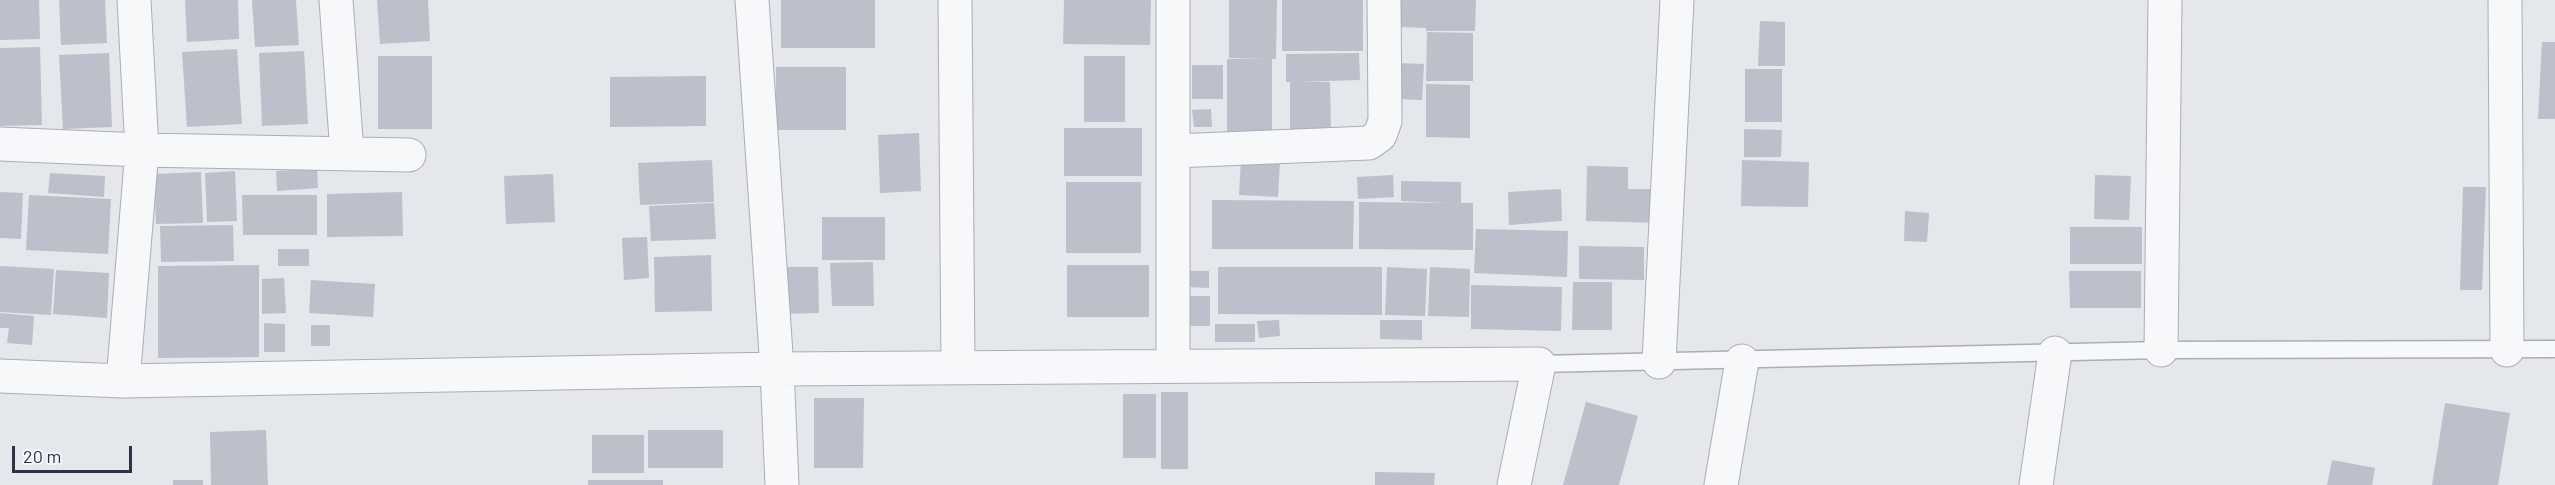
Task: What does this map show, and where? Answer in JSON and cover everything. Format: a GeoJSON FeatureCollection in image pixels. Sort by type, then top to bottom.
{"type":"FeatureCollection","features":[{"type":"Feature","properties":{"kind":"street"},"geometry":{"type":"LineString","coordinates":[[123,381],[142,150],[134,0]]}},
{"type":"Feature","properties":{"kind":"street"},"geometry":{"type":"LineString","coordinates":[[336,0],[347,153]]}},
{"type":"Feature","properties":{"kind":"street"},"geometry":{"type":"LineString","coordinates":[[752,0],[777,369],[782,485]]}},
{"type":"Feature","properties":{"kind":"street"},"geometry":{"type":"LineString","coordinates":[[955,0],[958,367]]}},
{"type":"Feature","properties":{"kind":"street"},"geometry":{"type":"LineString","coordinates":[[1173,0],[1173,365]]}},
{"type":"Feature","properties":{"kind":"street"},"geometry":{"type":"LineString","coordinates":[[1174,151],[1370,143],[1380,135],[1385,121],[1384,0]]}},
{"type":"Feature","properties":{"kind":"street"},"geometry":{"type":"LineString","coordinates":[[1659,362],[1677,0]]}},
{"type":"Feature","properties":{"kind":"street"},"geometry":{"type":"LineString","coordinates":[[2161,350],[2165,0]]}},
{"type":"Feature","properties":{"kind":"street"},"geometry":{"type":"LineString","coordinates":[[2505,0],[2507,350]]}},
{"type":"Feature","properties":{"kind":"street"},"geometry":{"type":"LineString","coordinates":[[0,144],[142,150],[409,155]]}},
{"type":"Feature","properties":{"kind":"street"},"geometry":{"type":"LineString","coordinates":[[2036,485],[2055,353]]}},
{"type":"Feature","properties":{"kind":"street"},"geometry":{"type":"LineString","coordinates":[[1721,485],[1742,361]]}},
{"type":"Feature","properties":{"kind":"street"},"geometry":{"type":"LineString","coordinates":[[0,376],[123,381],[777,369],[1539,364],[1514,485]]}},
{"type":"Feature","properties":{"kind":"lane"},"geometry":{"type":"LineString","coordinates":[[1539,364],[2161,350],[2555,349]]}},
{"type":"Feature","properties":{"kind":"building"},"geometry":{"type":"Polygon","coordinates":[[[0,0],[39,0],[40,39],[0,40],[0,0]]]}},
{"type":"Feature","properties":{"kind":"building"},"geometry":{"type":"Polygon","coordinates":[[[59,0],[105,0],[107,43],[61,45],[59,0]]]}},
{"type":"Feature","properties":{"kind":"building"},"geometry":{"type":"Polygon","coordinates":[[[185,0],[238,0],[239,39],[187,42],[185,0]]]}},
{"type":"Feature","properties":{"kind":"building"},"geometry":{"type":"Polygon","coordinates":[[[252,0],[296,0],[299,45],[255,47],[252,0]]]}},
{"type":"Feature","properties":{"kind":"building"},"geometry":{"type":"Polygon","coordinates":[[[377,0],[428,0],[430,41],[380,44],[377,0]]]}},
{"type":"Feature","properties":{"kind":"building"},"geometry":{"type":"Polygon","coordinates":[[[781,0],[875,0],[875,48],[781,48],[781,0]]]}},
{"type":"Feature","properties":{"kind":"building"},"geometry":{"type":"Polygon","coordinates":[[[1064,0],[1151,0],[1150,45],[1063,44],[1064,0]]]}},
{"type":"Feature","properties":{"kind":"building"},"geometry":{"type":"Polygon","coordinates":[[[1229,0],[1277,0],[1276,59],[1272,59],[1272,139],[1227,139],[1227,59],[1266,59],[1229,58],[1229,0]]]}},
{"type":"Feature","properties":{"kind":"building"},"geometry":{"type":"Polygon","coordinates":[[[1282,0],[1363,0],[1363,51],[1282,51],[1282,0]]]}},
{"type":"Feature","properties":{"kind":"building"},"geometry":{"type":"Polygon","coordinates":[[[1399,0],[1476,0],[1475,31],[1426,31],[1426,28],[1398,27],[1399,0]]]}},
{"type":"Feature","properties":{"kind":"building"},"geometry":{"type":"Polygon","coordinates":[[[1760,21],[1785,22],[1785,66],[1758,66],[1760,21]]]}},
{"type":"Feature","properties":{"kind":"building"},"geometry":{"type":"Polygon","coordinates":[[[1427,32],[1473,33],[1473,81],[1426,81],[1427,32]]]}},
{"type":"Feature","properties":{"kind":"building"},"geometry":{"type":"Polygon","coordinates":[[[2542,42],[2555,42],[2555,119],[2538,119],[2542,42]]]}},
{"type":"Feature","properties":{"kind":"building"},"geometry":{"type":"Polygon","coordinates":[[[40,47],[42,125],[0,126],[0,48],[40,47]]]}},
{"type":"Feature","properties":{"kind":"building"},"geometry":{"type":"Polygon","coordinates":[[[237,49],[242,124],[187,127],[182,52],[237,49]]]}},
{"type":"Feature","properties":{"kind":"building"},"geometry":{"type":"Polygon","coordinates":[[[304,51],[308,124],[262,126],[259,53],[304,51]]]}},
{"type":"Feature","properties":{"kind":"building"},"geometry":{"type":"Polygon","coordinates":[[[109,53],[112,127],[63,129],[59,55],[109,53]]]}},
{"type":"Feature","properties":{"kind":"building"},"geometry":{"type":"Polygon","coordinates":[[[1359,53],[1360,80],[1297,82],[1330,82],[1331,133],[1290,133],[1290,82],[1286,82],[1286,54],[1359,53]]]}},
{"type":"Feature","properties":{"kind":"building"},"geometry":{"type":"Polygon","coordinates":[[[378,56],[432,56],[432,129],[378,129],[378,56]]]}},
{"type":"Feature","properties":{"kind":"building"},"geometry":{"type":"Polygon","coordinates":[[[1084,56],[1125,56],[1125,122],[1084,122],[1084,56]]]}},
{"type":"Feature","properties":{"kind":"building"},"geometry":{"type":"Polygon","coordinates":[[[1398,63],[1424,64],[1422,100],[1397,99],[1398,63]]]}},
{"type":"Feature","properties":{"kind":"building"},"geometry":{"type":"Polygon","coordinates":[[[1192,65],[1223,65],[1223,99],[1192,99],[1192,65]]]}},
{"type":"Feature","properties":{"kind":"building"},"geometry":{"type":"Polygon","coordinates":[[[776,67],[846,67],[846,130],[776,130],[776,67]]]}},
{"type":"Feature","properties":{"kind":"building"},"geometry":{"type":"Polygon","coordinates":[[[1745,69],[1782,69],[1782,122],[1745,122],[1745,69]]]}},
{"type":"Feature","properties":{"kind":"building"},"geometry":{"type":"Polygon","coordinates":[[[706,76],[706,126],[610,127],[610,77],[706,76]]]}},
{"type":"Feature","properties":{"kind":"building"},"geometry":{"type":"Polygon","coordinates":[[[1426,84],[1470,85],[1470,138],[1426,137],[1426,84]]]}},
{"type":"Feature","properties":{"kind":"building"},"geometry":{"type":"Polygon","coordinates":[[[1211,109],[1212,127],[1194,127],[1192,110],[1211,109]]]}},
{"type":"Feature","properties":{"kind":"building"},"geometry":{"type":"Polygon","coordinates":[[[1064,128],[1142,128],[1142,176],[1064,176],[1064,128]]]}},
{"type":"Feature","properties":{"kind":"building"},"geometry":{"type":"Polygon","coordinates":[[[1744,129],[1782,130],[1781,157],[1744,157],[1744,129]]]}},
{"type":"Feature","properties":{"kind":"building"},"geometry":{"type":"Polygon","coordinates":[[[919,133],[921,191],[880,193],[878,135],[919,133]]]}},
{"type":"Feature","properties":{"kind":"building"},"geometry":{"type":"Polygon","coordinates":[[[1241,159],[1280,161],[1278,197],[1239,195],[1241,159]]]}},
{"type":"Feature","properties":{"kind":"building"},"geometry":{"type":"Polygon","coordinates":[[[712,160],[714,202],[640,205],[638,163],[712,160]]]}},
{"type":"Feature","properties":{"kind":"building"},"geometry":{"type":"Polygon","coordinates":[[[1742,160],[1809,162],[1808,207],[1741,206],[1742,160]]]}},
{"type":"Feature","properties":{"kind":"building"},"geometry":{"type":"Polygon","coordinates":[[[1587,166],[1628,167],[1628,189],[1661,189],[1661,223],[1586,221],[1587,166]]]}},
{"type":"Feature","properties":{"kind":"building"},"geometry":{"type":"Polygon","coordinates":[[[317,169],[318,188],[277,191],[276,171],[317,169]]]}},
{"type":"Feature","properties":{"kind":"building"},"geometry":{"type":"Polygon","coordinates":[[[235,171],[237,221],[207,222],[205,173],[235,171]]]}},
{"type":"Feature","properties":{"kind":"building"},"geometry":{"type":"Polygon","coordinates":[[[201,172],[203,223],[156,224],[154,174],[201,172]]]}},
{"type":"Feature","properties":{"kind":"building"},"geometry":{"type":"Polygon","coordinates":[[[50,173],[105,176],[104,197],[48,193],[50,173]]]}},
{"type":"Feature","properties":{"kind":"building"},"geometry":{"type":"Polygon","coordinates":[[[553,174],[555,222],[506,224],[504,176],[553,174]]]}},
{"type":"Feature","properties":{"kind":"building"},"geometry":{"type":"Polygon","coordinates":[[[1393,175],[1394,197],[1358,199],[1357,177],[1393,175]]]}},
{"type":"Feature","properties":{"kind":"building"},"geometry":{"type":"Polygon","coordinates":[[[2095,175],[2131,176],[2129,220],[2094,219],[2095,175]]]}},
{"type":"Feature","properties":{"kind":"building"},"geometry":{"type":"Polygon","coordinates":[[[1401,181],[1461,182],[1461,203],[1473,203],[1473,250],[1359,249],[1359,202],[1449,203],[1401,201],[1401,181]]]}},
{"type":"Feature","properties":{"kind":"building"},"geometry":{"type":"Polygon","coordinates":[[[1066,182],[1141,182],[1141,253],[1066,253],[1066,182]]]}},
{"type":"Feature","properties":{"kind":"building"},"geometry":{"type":"Polygon","coordinates":[[[2463,187],[2486,187],[2482,290],[2460,290],[2463,187]]]}},
{"type":"Feature","properties":{"kind":"building"},"geometry":{"type":"Polygon","coordinates":[[[1561,189],[1562,221],[1509,225],[1508,192],[1561,189]]]}},
{"type":"Feature","properties":{"kind":"building"},"geometry":{"type":"Polygon","coordinates":[[[0,192],[23,193],[21,239],[0,238],[0,192]]]}},
{"type":"Feature","properties":{"kind":"building"},"geometry":{"type":"Polygon","coordinates":[[[402,192],[403,236],[327,237],[327,194],[402,192]]]}},
{"type":"Feature","properties":{"kind":"building"},"geometry":{"type":"Polygon","coordinates":[[[29,195],[111,199],[108,254],[26,250],[29,195]]]}},
{"type":"Feature","properties":{"kind":"building"},"geometry":{"type":"Polygon","coordinates":[[[242,195],[317,195],[317,235],[243,235],[242,195]]]}},
{"type":"Feature","properties":{"kind":"building"},"geometry":{"type":"Polygon","coordinates":[[[1212,200],[1354,201],[1353,249],[1212,249],[1212,200]]]}},
{"type":"Feature","properties":{"kind":"building"},"geometry":{"type":"Polygon","coordinates":[[[714,203],[716,239],[651,241],[649,206],[714,203]]]}},
{"type":"Feature","properties":{"kind":"building"},"geometry":{"type":"Polygon","coordinates":[[[1905,211],[1929,213],[1927,242],[1904,241],[1905,211]]]}},
{"type":"Feature","properties":{"kind":"building"},"geometry":{"type":"Polygon","coordinates":[[[822,217],[885,217],[885,260],[822,260],[822,217]]]}},
{"type":"Feature","properties":{"kind":"building"},"geometry":{"type":"Polygon","coordinates":[[[233,225],[234,261],[161,262],[160,226],[233,225]]]}},
{"type":"Feature","properties":{"kind":"building"},"geometry":{"type":"Polygon","coordinates":[[[2070,227],[2142,227],[2142,264],[2070,264],[2070,227]]]}},
{"type":"Feature","properties":{"kind":"building"},"geometry":{"type":"Polygon","coordinates":[[[1476,229],[1568,231],[1567,277],[1474,273],[1476,229]]]}},
{"type":"Feature","properties":{"kind":"building"},"geometry":{"type":"Polygon","coordinates":[[[647,237],[649,278],[624,280],[622,238],[647,237]]]}},
{"type":"Feature","properties":{"kind":"building"},"geometry":{"type":"Polygon","coordinates":[[[1579,246],[1644,247],[1644,280],[1579,279],[1579,246]]]}},
{"type":"Feature","properties":{"kind":"building"},"geometry":{"type":"Polygon","coordinates":[[[278,249],[309,249],[309,266],[278,266],[278,249]]]}},
{"type":"Feature","properties":{"kind":"building"},"geometry":{"type":"Polygon","coordinates":[[[711,255],[712,311],[655,312],[654,257],[711,255]]]}},
{"type":"Feature","properties":{"kind":"building"},"geometry":{"type":"Polygon","coordinates":[[[873,262],[874,306],[832,306],[830,263],[873,262]]]}},
{"type":"Feature","properties":{"kind":"building"},"geometry":{"type":"Polygon","coordinates":[[[259,265],[259,357],[158,358],[158,266],[259,265]]]}},
{"type":"Feature","properties":{"kind":"building"},"geometry":{"type":"Polygon","coordinates":[[[1067,265],[1149,265],[1149,317],[1067,317],[1067,265]]]}},
{"type":"Feature","properties":{"kind":"building"},"geometry":{"type":"Polygon","coordinates":[[[0,266],[54,269],[51,315],[0,312],[0,266]]]}},
{"type":"Feature","properties":{"kind":"building"},"geometry":{"type":"Polygon","coordinates":[[[776,267],[818,267],[819,313],[777,314],[776,267]]]}},
{"type":"Feature","properties":{"kind":"building"},"geometry":{"type":"Polygon","coordinates":[[[1218,267],[1382,267],[1382,315],[1218,314],[1218,267]]]}},
{"type":"Feature","properties":{"kind":"building"},"geometry":{"type":"Polygon","coordinates":[[[1387,267],[1427,269],[1425,316],[1385,315],[1387,267]]]}},
{"type":"Feature","properties":{"kind":"building"},"geometry":{"type":"Polygon","coordinates":[[[1430,267],[1470,269],[1469,317],[1428,316],[1430,267]]]}},
{"type":"Feature","properties":{"kind":"building"},"geometry":{"type":"Polygon","coordinates":[[[56,270],[109,273],[107,318],[53,314],[56,270]]]}},
{"type":"Feature","properties":{"kind":"building"},"geometry":{"type":"Polygon","coordinates":[[[1189,271],[1209,271],[1209,288],[1188,287],[1189,271]]]}},
{"type":"Feature","properties":{"kind":"building"},"geometry":{"type":"Polygon","coordinates":[[[2069,271],[2141,271],[2141,308],[2070,308],[2069,271]]]}},
{"type":"Feature","properties":{"kind":"building"},"geometry":{"type":"Polygon","coordinates":[[[284,278],[286,313],[262,314],[262,279],[284,278]]]}},
{"type":"Feature","properties":{"kind":"building"},"geometry":{"type":"Polygon","coordinates":[[[311,280],[375,284],[373,317],[309,313],[311,280]]]}},
{"type":"Feature","properties":{"kind":"building"},"geometry":{"type":"Polygon","coordinates":[[[1573,282],[1612,282],[1612,330],[1572,330],[1573,282]]]}},
{"type":"Feature","properties":{"kind":"building"},"geometry":{"type":"Polygon","coordinates":[[[1471,285],[1562,287],[1561,331],[1471,329],[1471,285]]]}},
{"type":"Feature","properties":{"kind":"building"},"geometry":{"type":"Polygon","coordinates":[[[1180,296],[1210,296],[1210,326],[1180,326],[1180,296]]]}},
{"type":"Feature","properties":{"kind":"building"},"geometry":{"type":"Polygon","coordinates":[[[0,313],[34,316],[32,345],[7,343],[9,328],[0,328],[0,313]]]}},
{"type":"Feature","properties":{"kind":"building"},"geometry":{"type":"Polygon","coordinates":[[[1279,320],[1280,336],[1259,338],[1257,321],[1279,320]]]}},
{"type":"Feature","properties":{"kind":"building"},"geometry":{"type":"Polygon","coordinates":[[[1380,320],[1422,320],[1422,340],[1380,339],[1380,320]]]}},
{"type":"Feature","properties":{"kind":"building"},"geometry":{"type":"Polygon","coordinates":[[[264,323],[285,324],[285,352],[264,352],[264,323]]]}},
{"type":"Feature","properties":{"kind":"building"},"geometry":{"type":"Polygon","coordinates":[[[1215,324],[1255,324],[1255,342],[1215,342],[1215,324]]]}},
{"type":"Feature","properties":{"kind":"building"},"geometry":{"type":"Polygon","coordinates":[[[311,325],[330,325],[330,346],[311,346],[311,325]]]}},
{"type":"Feature","properties":{"kind":"building"},"geometry":{"type":"Polygon","coordinates":[[[1161,392],[1188,392],[1188,469],[1161,469],[1161,392]]]}},
{"type":"Feature","properties":{"kind":"building"},"geometry":{"type":"Polygon","coordinates":[[[1123,394],[1156,394],[1156,458],[1123,458],[1123,394]]]}},
{"type":"Feature","properties":{"kind":"building"},"geometry":{"type":"Polygon","coordinates":[[[814,398],[864,398],[863,468],[814,468],[814,398]]]}},
{"type":"Feature","properties":{"kind":"building"},"geometry":{"type":"Polygon","coordinates":[[[1586,402],[1638,416],[1619,485],[1563,485],[1586,402]]]}},
{"type":"Feature","properties":{"kind":"building"},"geometry":{"type":"Polygon","coordinates":[[[2445,403],[2510,413],[2498,485],[2432,485],[2445,403]]]}},
{"type":"Feature","properties":{"kind":"building"},"geometry":{"type":"Polygon","coordinates":[[[266,430],[268,485],[211,485],[210,432],[266,430]]]}},
{"type":"Feature","properties":{"kind":"building"},"geometry":{"type":"Polygon","coordinates":[[[648,430],[723,430],[723,468],[648,468],[648,430]]]}},
{"type":"Feature","properties":{"kind":"building"},"geometry":{"type":"Polygon","coordinates":[[[592,435],[644,435],[644,473],[592,473],[592,435]]]}},
{"type":"Feature","properties":{"kind":"building"},"geometry":{"type":"Polygon","coordinates":[[[2332,460],[2375,468],[2372,485],[2327,485],[2332,460]]]}},
{"type":"Feature","properties":{"kind":"building"},"geometry":{"type":"Polygon","coordinates":[[[1375,472],[1435,473],[1434,485],[1375,485],[1375,472]]]}},
{"type":"Feature","properties":{"kind":"building"},"geometry":{"type":"Polygon","coordinates":[[[173,480],[203,480],[203,485],[173,485],[173,480]]]}},
{"type":"Feature","properties":{"kind":"building"},"geometry":{"type":"Polygon","coordinates":[[[588,480],[663,480],[663,485],[588,485],[588,480]]]}}]}
